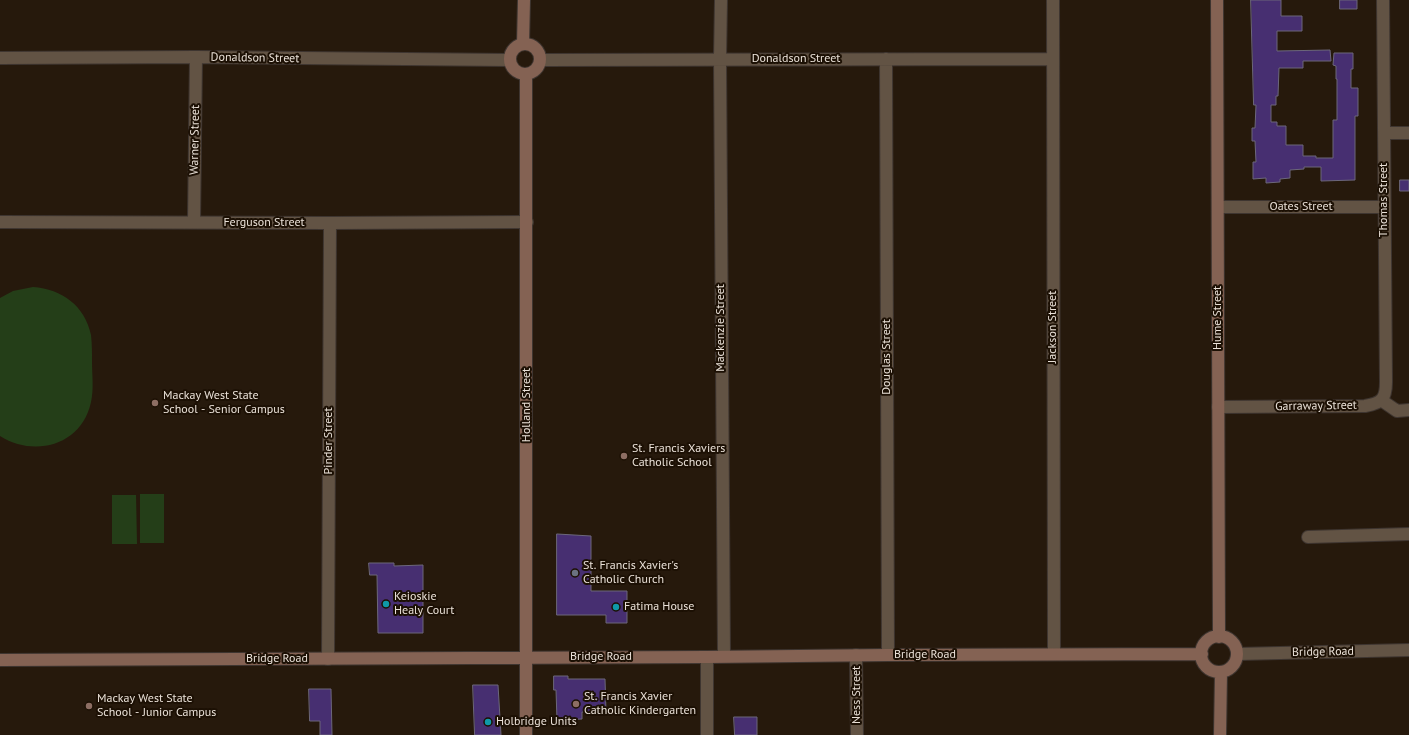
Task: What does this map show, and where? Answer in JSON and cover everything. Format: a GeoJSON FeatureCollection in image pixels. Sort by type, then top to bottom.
{"type":"FeatureCollection","features":[{"type":"Feature","properties":{"kind":"street"},"geometry":{"type":"LineString","coordinates":[[523,44],[524,0]]}},
{"type":"Feature","properties":{"kind":"street","name":"Mackenzie Street"},"geometry":{"type":"LineString","coordinates":[[720,0],[724,656]]}},
{"type":"Feature","properties":{"kind":"street","name":"Jackson Street"},"geometry":{"type":"LineString","coordinates":[[1053,0],[1054,654]]}},
{"type":"Feature","properties":{"kind":"street","name":"Hume Street"},"geometry":{"type":"LineString","coordinates":[[1217,0],[1219,637]]}},
{"type":"Feature","properties":{"kind":"street","name":"Thomas Street"},"geometry":{"type":"LineString","coordinates":[[1381,400],[1386,390],[1383,0]]}},
{"type":"Feature","properties":{"kind":"street"},"geometry":{"type":"LineString","coordinates":[[523,44],[532,46],[536,49],[540,60],[539,66],[536,70],[526,75],[513,70],[509,60],[512,50],[523,44]]}},
{"type":"Feature","properties":{"kind":"street","name":"Donaldson Street"},"geometry":{"type":"LineString","coordinates":[[0,58],[196,57],[509,60]]}},
{"type":"Feature","properties":{"kind":"street","name":"Warner Street"},"geometry":{"type":"LineString","coordinates":[[194,222],[196,57]]}},
{"type":"Feature","properties":{"kind":"street","name":"Douglas Street"},"geometry":{"type":"LineString","coordinates":[[886,59],[888,655]]}},
{"type":"Feature","properties":{"kind":"street","name":"Donaldson Street"},"geometry":{"type":"LineString","coordinates":[[540,60],[1052,59]]}},
{"type":"Feature","properties":{"kind":"street","name":"Holland Street"},"geometry":{"type":"LineString","coordinates":[[526,75],[526,735]]}},
{"type":"Feature","properties":{"kind":"street"},"geometry":{"type":"LineString","coordinates":[[1384,133],[1409,133]]}},
{"type":"Feature","properties":{"kind":"street","name":"Oates Street"},"geometry":{"type":"LineString","coordinates":[[1218,207],[1384,207]]}},
{"type":"Feature","properties":{"kind":"street","name":"Ferguson Street"},"geometry":{"type":"LineString","coordinates":[[0,222],[527,222]]}},
{"type":"Feature","properties":{"kind":"street","name":"Pinder Street"},"geometry":{"type":"LineString","coordinates":[[328,659],[330,223]]}},
{"type":"Feature","properties":{"kind":"street"},"geometry":{"type":"LineString","coordinates":[[1381,400],[1397,411],[1409,410]]}},
{"type":"Feature","properties":{"kind":"street","name":"Garraway Street"},"geometry":{"type":"LineString","coordinates":[[1218,407],[1365,406],[1378,403],[1381,400]]}},
{"type":"Feature","properties":{"kind":"street"},"geometry":{"type":"LineString","coordinates":[[1308,537],[1409,534]]}},
{"type":"Feature","properties":{"kind":"street"},"geometry":{"type":"LineString","coordinates":[[1219,637],[1228,639],[1233,643],[1237,654],[1233,665],[1221,672],[1209,669],[1205,665],[1202,654],[1202,648],[1206,643],[1210,639],[1219,637]]}},
{"type":"Feature","properties":{"kind":"street","name":"Bridge Road"},"geometry":{"type":"LineString","coordinates":[[1237,654],[1409,650]]}},
{"type":"Feature","properties":{"kind":"street","name":"Bridge Road"},"geometry":{"type":"LineString","coordinates":[[0,660],[1202,654]]}},
{"type":"Feature","properties":{"kind":"street","name":"Ness Street"},"geometry":{"type":"LineString","coordinates":[[856,655],[857,735]]}},
{"type":"Feature","properties":{"kind":"street"},"geometry":{"type":"LineString","coordinates":[[707,657],[707,735]]}},
{"type":"Feature","properties":{"kind":"street"},"geometry":{"type":"LineString","coordinates":[[1220,735],[1221,672]]}},
{"type":"Feature","properties":{"kind":"green space"},"geometry":{"type":"Polygon","coordinates":[[[33,287],[53,291],[63,295],[71,301],[78,308],[88,325],[92,342],[93,382],[91,402],[86,417],[78,429],[67,437],[55,443],[42,446],[28,446],[14,443],[0,436],[0,298],[13,291],[33,287]]]}},
{"type":"Feature","properties":{"kind":"green space"},"geometry":{"type":"Polygon","coordinates":[[[140,494],[164,494],[164,543],[140,543],[140,494]]]}},
{"type":"Feature","properties":{"kind":"green space"},"geometry":{"type":"Polygon","coordinates":[[[112,495],[136,495],[137,544],[112,544],[112,495]]]}},
{"type":"Feature","properties":{"kind":"building"},"geometry":{"type":"Polygon","coordinates":[[[1251,0],[1281,0],[1281,16],[1302,16],[1302,31],[1277,31],[1277,51],[1330,50],[1331,61],[1303,61],[1303,68],[1279,68],[1278,96],[1276,96],[1276,105],[1271,105],[1271,122],[1277,122],[1277,126],[1286,126],[1286,145],[1303,145],[1303,156],[1333,158],[1333,120],[1337,120],[1337,79],[1336,66],[1333,65],[1334,53],[1353,53],[1351,88],[1358,88],[1358,116],[1355,116],[1355,180],[1321,181],[1321,167],[1304,167],[1304,169],[1290,170],[1290,178],[1280,179],[1280,182],[1266,183],[1266,178],[1253,179],[1253,162],[1256,162],[1255,141],[1252,141],[1252,128],[1255,128],[1256,105],[1254,105],[1251,0]]]}},
{"type":"Feature","properties":{"kind":"building"},"geometry":{"type":"Polygon","coordinates":[[[1340,0],[1357,0],[1357,9],[1340,9],[1340,0]]]}},
{"type":"Feature","properties":{"kind":"building"},"geometry":{"type":"Polygon","coordinates":[[[1400,180],[1409,180],[1409,191],[1400,191],[1400,180]]]}},
{"type":"Feature","properties":{"kind":"building"},"geometry":{"type":"Polygon","coordinates":[[[557,534],[591,536],[591,591],[627,591],[627,623],[606,623],[606,615],[557,615],[557,534]]]}},
{"type":"Feature","properties":{"kind":"building"},"geometry":{"type":"Polygon","coordinates":[[[369,563],[394,563],[394,566],[423,565],[423,633],[378,633],[377,575],[370,575],[369,563]]]}},
{"type":"Feature","properties":{"kind":"building"},"geometry":{"type":"Polygon","coordinates":[[[554,676],[568,676],[568,679],[605,679],[606,712],[582,712],[582,719],[557,720],[554,676]]]}},
{"type":"Feature","properties":{"kind":"building"},"geometry":{"type":"Polygon","coordinates":[[[473,685],[498,685],[501,735],[475,735],[473,685]]]}},
{"type":"Feature","properties":{"kind":"building"},"geometry":{"type":"Polygon","coordinates":[[[309,689],[331,689],[332,735],[320,735],[320,721],[310,721],[309,689]]]}},
{"type":"Feature","properties":{"kind":"building"},"geometry":{"type":"Polygon","coordinates":[[[734,717],[757,717],[757,735],[735,735],[734,717]]]}},
{"type":"Feature","properties":{"kind":"place","name":"Mackay West State School - Senior Campus"},"geometry":{"type":"Point","coordinates":[155,403]}},
{"type":"Feature","properties":{"kind":"place","name":"St. Francis Xaviers Catholic School"},"geometry":{"type":"Point","coordinates":[624,456]}},
{"type":"Feature","properties":{"kind":"place","name":"St. Francis Xavier's Catholic Church"},"geometry":{"type":"Point","coordinates":[575,573]}},
{"type":"Feature","properties":{"kind":"place","name":"Keioskie Healy Court"},"geometry":{"type":"Point","coordinates":[386,604]}},
{"type":"Feature","properties":{"kind":"place","name":"Fatima House"},"geometry":{"type":"Point","coordinates":[616,607]}},
{"type":"Feature","properties":{"kind":"place","name":"St. Francis Xavier Catholic Kindergarten"},"geometry":{"type":"Point","coordinates":[576,704]}},
{"type":"Feature","properties":{"kind":"place","name":"Mackay West State School - Junior Campus"},"geometry":{"type":"Point","coordinates":[89,706]}},
{"type":"Feature","properties":{"kind":"place","name":"Holbridge Units"},"geometry":{"type":"Point","coordinates":[488,722]}}]}
